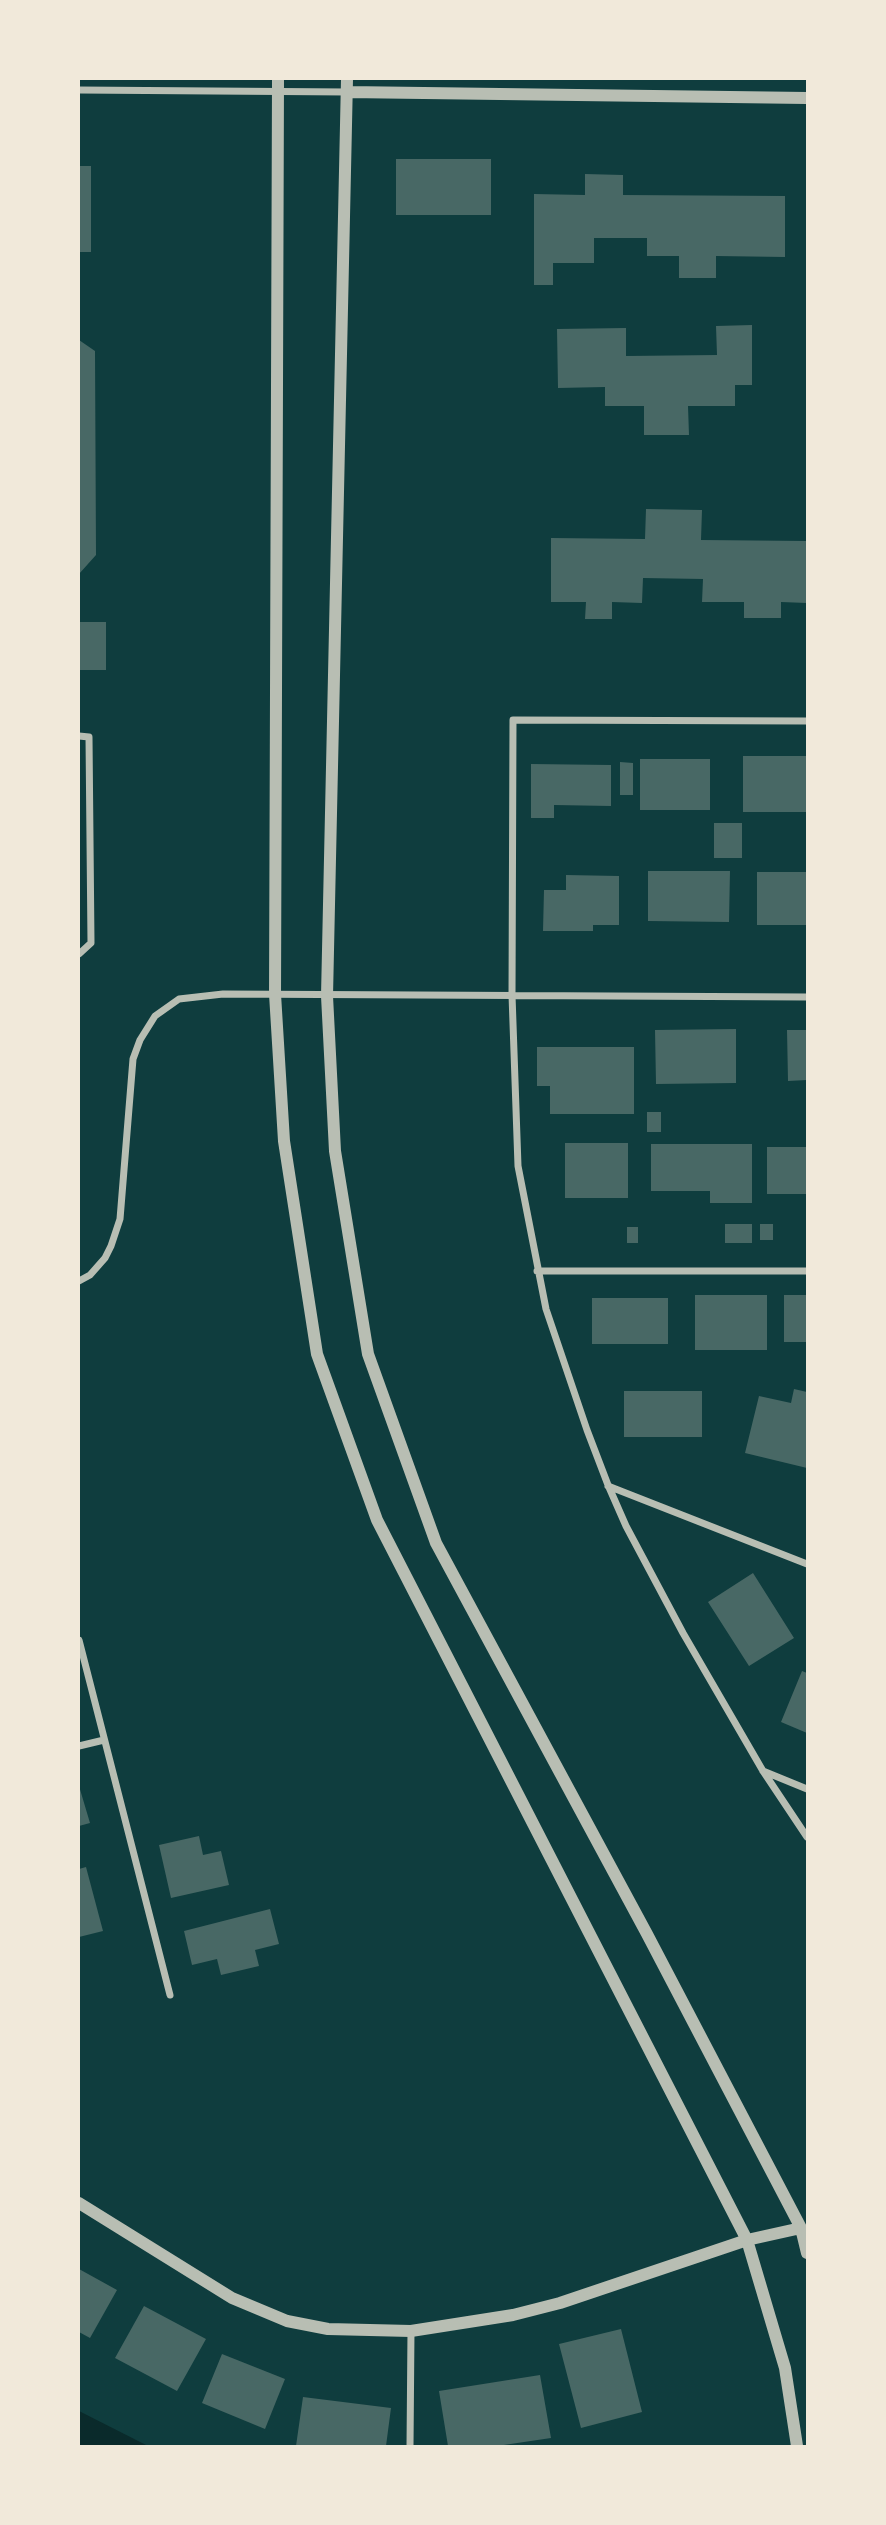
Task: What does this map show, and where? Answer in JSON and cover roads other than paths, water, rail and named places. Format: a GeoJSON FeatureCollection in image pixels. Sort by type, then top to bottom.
{"type":"FeatureCollection","features":[{"type":"Feature","properties":{"kind":"street"},"geometry":{"type":"LineString","coordinates":[[278,84],[275,994],[284,1141],[317,1354],[377,1520],[747,2240],[785,2368],[797,2446]]}},
{"type":"Feature","properties":{"kind":"street"},"geometry":{"type":"LineString","coordinates":[[79,90],[278,84],[807,98]]}},
{"type":"Feature","properties":{"kind":"street"},"geometry":{"type":"LineString","coordinates":[[347,85],[327,996],[335,1150],[368,1354],[436,1544],[804,2228],[807,2253]]}},
{"type":"Feature","properties":{"kind":"street"},"geometry":{"type":"LineString","coordinates":[[807,721],[513,720],[512,995],[518,1166],[546,1309],[608,1485],[682,1633],[763,1771],[807,1837]]}},
{"type":"Feature","properties":{"kind":"street"},"geometry":{"type":"LineString","coordinates":[[79,736],[89,737],[91,943],[79,954]]}},
{"type":"Feature","properties":{"kind":"street"},"geometry":{"type":"LineString","coordinates":[[79,1281],[97,1269],[111,1246],[120,1219],[133,1059],[140,1040],[155,1017],[179,999],[223,994],[807,997]]}},
{"type":"Feature","properties":{"kind":"street"},"geometry":{"type":"LineString","coordinates":[[537,1271],[807,1271]]}},
{"type":"Feature","properties":{"kind":"street"},"geometry":{"type":"LineString","coordinates":[[608,1485],[807,1564]]}},
{"type":"Feature","properties":{"kind":"street"},"geometry":{"type":"LineString","coordinates":[[79,1640],[170,1995]]}},
{"type":"Feature","properties":{"kind":"street"},"geometry":{"type":"LineString","coordinates":[[79,1746],[104,1740]]}},
{"type":"Feature","properties":{"kind":"street"},"geometry":{"type":"LineString","coordinates":[[763,1771],[807,1789]]}},
{"type":"Feature","properties":{"kind":"street"},"geometry":{"type":"LineString","coordinates":[[79,2203],[232,2298],[288,2321],[328,2329],[411,2331],[513,2315],[560,2303],[747,2240],[804,2228]]}},
{"type":"Feature","properties":{"kind":"street"},"geometry":{"type":"LineString","coordinates":[[410,2446],[411,2331]]}},
{"type":"Feature","properties":{"kind":"water"},"geometry":{"type":"Polygon","coordinates":[[[79,2411],[148,2446],[79,2446],[79,2411]]]}}]}
